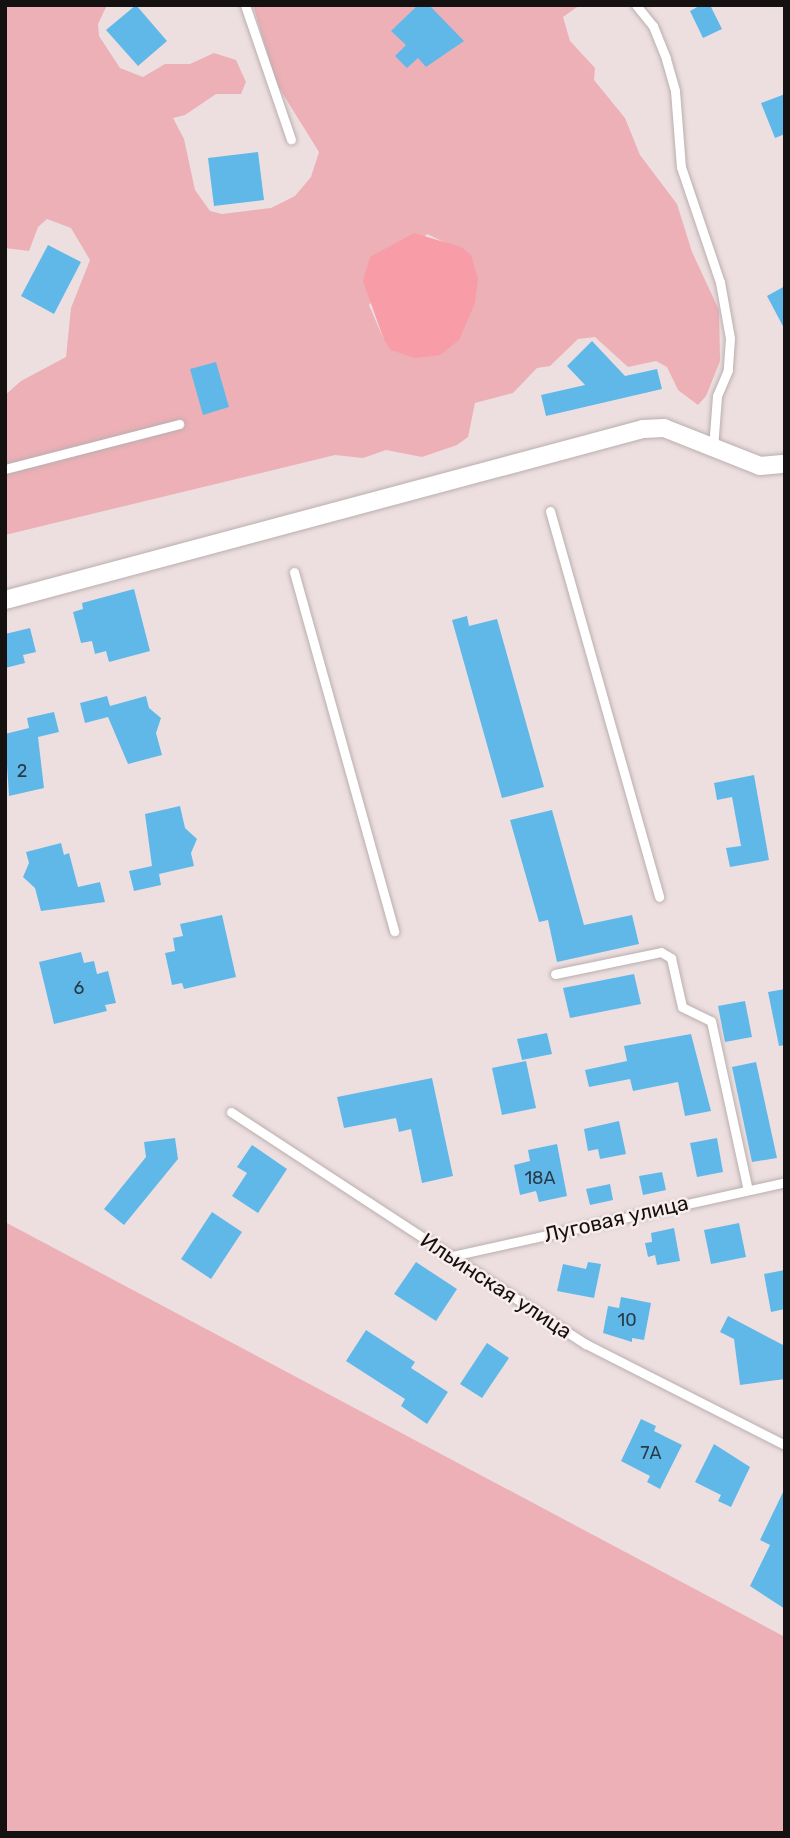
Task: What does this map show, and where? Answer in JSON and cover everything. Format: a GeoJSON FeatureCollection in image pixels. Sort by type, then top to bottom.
{"type":"FeatureCollection","features":[{"type":"Feature","properties":{"kind":"street"},"geometry":{"type":"LineString","coordinates":[[5,600],[643,429],[664,428],[760,466],[785,464]]}},
{"type":"Feature","properties":{"kind":"lane"},"geometry":{"type":"LineString","coordinates":[[245,5],[291,139]]}},
{"type":"Feature","properties":{"kind":"lane"},"geometry":{"type":"LineString","coordinates":[[636,5],[653,26],[675,90],[681,167],[720,282],[730,338],[728,370],[717,396],[713,448]]}},
{"type":"Feature","properties":{"kind":"lane"},"geometry":{"type":"LineString","coordinates":[[5,469],[178,424]]}},
{"type":"Feature","properties":{"kind":"lane"},"geometry":{"type":"LineString","coordinates":[[550,511],[659,897]]}},
{"type":"Feature","properties":{"kind":"lane"},"geometry":{"type":"LineString","coordinates":[[294,572],[394,931]]}},
{"type":"Feature","properties":{"kind":"lane"},"geometry":{"type":"LineString","coordinates":[[555,974],[661,952],[671,958],[682,1007],[711,1021],[748,1190]]}},
{"type":"Feature","properties":{"kind":"lane","name":"Ильинская улица"},"geometry":{"type":"LineString","coordinates":[[231,1112],[448,1257],[586,1344],[785,1445]]}},
{"type":"Feature","properties":{"kind":"lane","name":"Луговая улица"},"geometry":{"type":"LineString","coordinates":[[448,1257],[785,1182]]}},
{"type":"Feature","properties":{"kind":"shaded area"},"geometry":{"type":"Polygon","coordinates":[[[5,5],[107,5],[98,24],[99,36],[120,68],[143,77],[165,64],[190,64],[214,53],[236,60],[246,82],[241,94],[216,94],[185,115],[173,118],[184,139],[195,190],[210,211],[222,214],[271,208],[295,196],[311,177],[319,152],[276,83],[253,5],[580,5],[563,17],[570,41],[595,68],[594,80],[625,118],[640,155],[677,204],[692,252],[719,310],[720,361],[706,396],[698,405],[678,390],[667,367],[656,361],[628,367],[595,337],[578,339],[550,366],[537,368],[513,393],[475,403],[468,437],[457,445],[422,457],[386,450],[363,458],[335,455],[5,535],[5,395],[21,381],[66,357],[71,308],[90,260],[71,228],[47,219],[38,227],[29,251],[5,248],[5,5]],[[427,234],[369,305],[384,340],[471,255],[427,234]]]}},
{"type":"Feature","properties":{"kind":"shaded area"},"geometry":{"type":"Polygon","coordinates":[[[414,233],[461,247],[471,255],[478,279],[475,303],[459,340],[440,355],[415,358],[391,350],[384,340],[363,281],[370,257],[414,233]]]}},
{"type":"Feature","properties":{"kind":"shaded area"},"geometry":{"type":"Polygon","coordinates":[[[5,1222],[785,1637],[785,1833],[5,1833],[5,1222]]]}},
{"type":"Feature","properties":{"kind":"building"},"geometry":{"type":"Polygon","coordinates":[[[136,5],[167,41],[138,66],[106,30],[136,5]]]}},
{"type":"Feature","properties":{"kind":"building"},"geometry":{"type":"Polygon","coordinates":[[[418,5],[429,5],[464,41],[426,67],[418,58],[407,68],[395,56],[406,45],[391,31],[418,5]]]}},
{"type":"Feature","properties":{"kind":"building"},"geometry":{"type":"Polygon","coordinates":[[[701,5],[710,5],[722,29],[703,38],[690,11],[701,5]]]}},
{"type":"Feature","properties":{"kind":"building"},"geometry":{"type":"Polygon","coordinates":[[[785,94],[785,134],[775,138],[761,103],[785,94]]]}},
{"type":"Feature","properties":{"kind":"building"},"geometry":{"type":"Polygon","coordinates":[[[258,152],[264,200],[214,206],[208,158],[258,152]]]}},
{"type":"Feature","properties":{"kind":"building"},"geometry":{"type":"Polygon","coordinates":[[[48,245],[81,262],[54,314],[21,296],[48,245]]]}},
{"type":"Feature","properties":{"kind":"building"},"geometry":{"type":"Polygon","coordinates":[[[785,286],[785,330],[767,296],[785,286]]]}},
{"type":"Feature","properties":{"kind":"building"},"geometry":{"type":"Polygon","coordinates":[[[592,341],[625,376],[657,369],[662,389],[546,416],[541,395],[585,385],[567,366],[592,341]]]}},
{"type":"Feature","properties":{"kind":"building"},"geometry":{"type":"Polygon","coordinates":[[[216,362],[229,407],[203,415],[190,369],[216,362]]]}},
{"type":"Feature","properties":{"kind":"building"},"geometry":{"type":"Polygon","coordinates":[[[134,589],[150,651],[109,662],[106,651],[95,654],[92,641],[81,643],[73,612],[83,609],[82,603],[134,589]]]}},
{"type":"Feature","properties":{"kind":"building"},"geometry":{"type":"Polygon","coordinates":[[[467,616],[469,626],[497,619],[544,787],[502,798],[452,620],[467,616]]]}},
{"type":"Feature","properties":{"kind":"building"},"geometry":{"type":"Polygon","coordinates":[[[30,628],[36,652],[23,655],[25,663],[5,668],[5,634],[30,628]]]}},
{"type":"Feature","properties":{"kind":"building"},"geometry":{"type":"Polygon","coordinates":[[[107,696],[110,706],[146,696],[149,708],[161,718],[156,733],[162,755],[128,764],[108,717],[85,723],[80,703],[107,696]]]}},
{"type":"Feature","properties":{"kind":"building"},"geometry":{"type":"Polygon","coordinates":[[[54,712],[59,732],[38,737],[44,788],[9,796],[5,734],[29,728],[27,718],[54,712]]]}},
{"type":"Feature","properties":{"kind":"building"},"geometry":{"type":"Polygon","coordinates":[[[754,775],[769,860],[730,867],[726,848],[741,846],[732,797],[717,800],[714,783],[754,775]]]}},
{"type":"Feature","properties":{"kind":"building"},"geometry":{"type":"Polygon","coordinates":[[[180,806],[185,828],[197,839],[191,853],[194,866],[159,874],[161,885],[134,891],[129,871],[152,866],[145,814],[180,806]]]}},
{"type":"Feature","properties":{"kind":"building"},"geometry":{"type":"Polygon","coordinates":[[[552,810],[584,925],[632,915],[639,944],[557,962],[548,920],[539,922],[510,820],[552,810]]]}},
{"type":"Feature","properties":{"kind":"building"},"geometry":{"type":"Polygon","coordinates":[[[61,843],[64,855],[69,853],[78,887],[100,882],[105,902],[41,911],[35,888],[23,877],[29,863],[26,852],[61,843]]]}},
{"type":"Feature","properties":{"kind":"building"},"geometry":{"type":"Polygon","coordinates":[[[222,915],[236,977],[184,989],[182,983],[172,985],[165,953],[175,951],[173,938],[183,936],[180,924],[222,915]]]}},
{"type":"Feature","properties":{"kind":"building"},"geometry":{"type":"Polygon","coordinates":[[[81,952],[84,963],[94,961],[97,974],[108,971],[116,1003],[105,1005],[107,1011],[54,1024],[39,962],[81,952]]]}},
{"type":"Feature","properties":{"kind":"building"},"geometry":{"type":"Polygon","coordinates":[[[634,974],[641,1004],[570,1018],[563,988],[634,974]]]}},
{"type":"Feature","properties":{"kind":"building"},"geometry":{"type":"Polygon","coordinates":[[[785,989],[785,1045],[779,1046],[768,992],[785,989]]]}},
{"type":"Feature","properties":{"kind":"building"},"geometry":{"type":"Polygon","coordinates":[[[745,1001],[752,1037],[725,1042],[718,1006],[745,1001]]]}},
{"type":"Feature","properties":{"kind":"building"},"geometry":{"type":"Polygon","coordinates":[[[547,1033],[552,1054],[522,1060],[517,1039],[547,1033]]]}},
{"type":"Feature","properties":{"kind":"building"},"geometry":{"type":"Polygon","coordinates":[[[691,1034],[711,1111],[685,1116],[678,1082],[633,1091],[630,1079],[589,1087],[585,1070],[627,1061],[624,1046],[691,1034]]]}},
{"type":"Feature","properties":{"kind":"building"},"geometry":{"type":"Polygon","coordinates":[[[526,1061],[536,1108],[502,1115],[492,1068],[526,1061]]]}},
{"type":"Feature","properties":{"kind":"building"},"geometry":{"type":"Polygon","coordinates":[[[756,1062],[777,1158],[752,1162],[732,1067],[756,1062]]]}},
{"type":"Feature","properties":{"kind":"building"},"geometry":{"type":"Polygon","coordinates":[[[432,1078],[453,1176],[422,1183],[411,1129],[399,1132],[396,1118],[344,1128],[337,1097],[432,1078]]]}},
{"type":"Feature","properties":{"kind":"building"},"geometry":{"type":"Polygon","coordinates":[[[619,1121],[626,1154],[600,1159],[598,1149],[588,1151],[584,1129],[619,1121]]]}},
{"type":"Feature","properties":{"kind":"building"},"geometry":{"type":"Polygon","coordinates":[[[175,1138],[178,1159],[124,1225],[104,1209],[146,1157],[144,1142],[175,1138]]]}},
{"type":"Feature","properties":{"kind":"building"},"geometry":{"type":"Polygon","coordinates":[[[717,1138],[723,1172],[697,1177],[690,1143],[717,1138]]]}},
{"type":"Feature","properties":{"kind":"building"},"geometry":{"type":"Polygon","coordinates":[[[557,1144],[567,1196],[539,1202],[536,1191],[520,1195],[514,1165],[530,1161],[528,1150],[557,1144]]]}},
{"type":"Feature","properties":{"kind":"building"},"geometry":{"type":"Polygon","coordinates":[[[252,1145],[287,1169],[258,1213],[232,1196],[247,1173],[237,1167],[252,1145]]]}},
{"type":"Feature","properties":{"kind":"building"},"geometry":{"type":"Polygon","coordinates":[[[662,1172],[666,1190],[643,1195],[639,1176],[662,1172]]]}},
{"type":"Feature","properties":{"kind":"building"},"geometry":{"type":"Polygon","coordinates":[[[610,1184],[613,1200],[590,1205],[586,1189],[610,1184]]]}},
{"type":"Feature","properties":{"kind":"building"},"geometry":{"type":"Polygon","coordinates":[[[212,1212],[242,1232],[211,1279],[181,1259],[212,1212]]]}},
{"type":"Feature","properties":{"kind":"building"},"geometry":{"type":"Polygon","coordinates":[[[739,1223],[746,1257],[711,1264],[704,1230],[739,1223]]]}},
{"type":"Feature","properties":{"kind":"building"},"geometry":{"type":"Polygon","coordinates":[[[674,1228],[680,1261],[657,1265],[655,1255],[648,1257],[645,1243],[652,1242],[651,1233],[674,1228]]]}},
{"type":"Feature","properties":{"kind":"building"},"geometry":{"type":"Polygon","coordinates":[[[416,1262],[457,1289],[436,1321],[394,1294],[416,1262]]]}},
{"type":"Feature","properties":{"kind":"building"},"geometry":{"type":"Polygon","coordinates":[[[588,1262],[601,1264],[594,1298],[557,1291],[563,1264],[586,1269],[588,1262]]]}},
{"type":"Feature","properties":{"kind":"building"},"geometry":{"type":"Polygon","coordinates":[[[785,1270],[785,1309],[771,1312],[764,1274],[785,1270]]]}},
{"type":"Feature","properties":{"kind":"building"},"geometry":{"type":"Polygon","coordinates":[[[621,1297],[651,1303],[644,1340],[632,1338],[632,1342],[603,1333],[608,1306],[619,1308],[621,1297]]]}},
{"type":"Feature","properties":{"kind":"building"},"geometry":{"type":"Polygon","coordinates":[[[728,1316],[785,1346],[785,1379],[740,1385],[734,1339],[720,1332],[728,1316]]]}},
{"type":"Feature","properties":{"kind":"building"},"geometry":{"type":"Polygon","coordinates":[[[366,1330],[415,1362],[411,1368],[448,1392],[427,1424],[401,1406],[405,1399],[346,1361],[366,1330]]]}},
{"type":"Feature","properties":{"kind":"building"},"geometry":{"type":"Polygon","coordinates":[[[487,1343],[509,1358],[482,1398],[460,1384],[487,1343]]]}},
{"type":"Feature","properties":{"kind":"building"},"geometry":{"type":"Polygon","coordinates":[[[641,1419],[656,1426],[654,1431],[682,1445],[660,1489],[647,1482],[650,1476],[621,1461],[641,1419]]]}},
{"type":"Feature","properties":{"kind":"building"},"geometry":{"type":"Polygon","coordinates":[[[714,1444],[750,1467],[731,1507],[718,1501],[721,1495],[695,1482],[714,1444]]]}},
{"type":"Feature","properties":{"kind":"building"},"geometry":{"type":"Polygon","coordinates":[[[785,1488],[785,1609],[750,1586],[770,1545],[760,1540],[785,1488]]]}}]}
